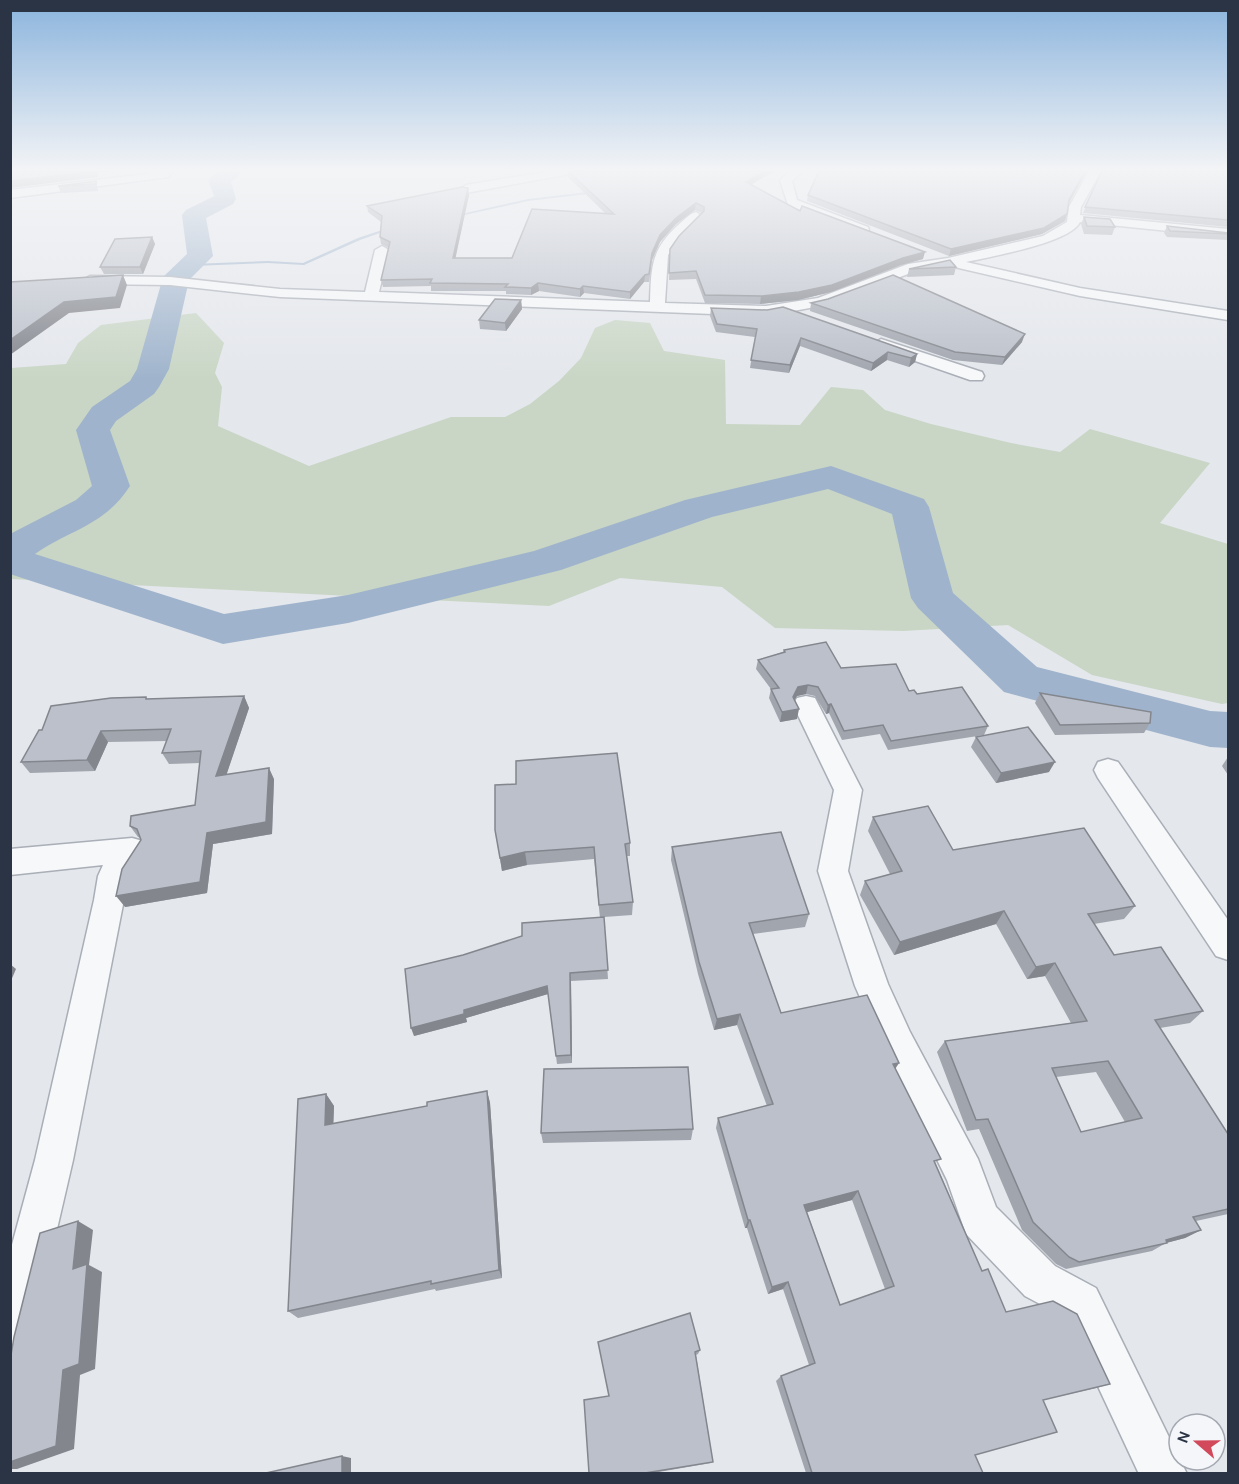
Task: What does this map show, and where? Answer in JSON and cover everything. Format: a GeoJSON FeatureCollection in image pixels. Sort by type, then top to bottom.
{"type":"FeatureCollection","features":[{"type":"Feature","properties":{"kind":"street"},"geometry":{"type":"LineString","coordinates":[[657,307],[658,260],[668,240]]}},
{"type":"Feature","properties":{"kind":"street"},"geometry":{"type":"LineString","coordinates":[[81,280],[176,281],[280,294],[371,295],[743,310],[784,309],[820,302],[913,267],[948,262],[1042,240]]}},
{"type":"Feature","properties":{"kind":"street"},"geometry":{"type":"LineString","coordinates":[[371,295],[382,249]]}},
{"type":"Feature","properties":{"kind":"street"},"geometry":{"type":"LineString","coordinates":[[920,253],[948,262],[1080,292],[1228,316]]}},
{"type":"Feature","properties":{"kind":"street"},"geometry":{"type":"LineString","coordinates":[[784,309],[816,321]]}},
{"type":"Feature","properties":{"kind":"street"},"geometry":{"type":"LineString","coordinates":[[868,340],[976,376]]}},
{"type":"Feature","properties":{"kind":"street"},"geometry":{"type":"LineString","coordinates":[[806,705],[848,790],[833,871],[872,986],[898,1044],[964,1173],[980,1220],[1040,1281],[1082,1303],[1164,1473]]}},
{"type":"Feature","properties":{"kind":"street"},"geometry":{"type":"LineString","coordinates":[[1108,770],[1228,946]]}},
{"type":"Feature","properties":{"kind":"street"},"geometry":{"type":"LineString","coordinates":[[10,862],[132,850],[113,876],[110,900],[57,1149],[10,1337]]}},
{"type":"Feature","properties":{"kind":"green space"},"geometry":{"type":"Polygon","coordinates":[[[196,313],[224,343],[215,373],[222,387],[218,426],[309,466],[451,417],[505,417],[530,404],[559,381],[581,358],[595,328],[615,320],[650,323],[664,351],[725,360],[726,424],[800,425],[831,387],[863,390],[885,410],[931,424],[1011,443],[1060,452],[1090,429],[1210,463],[1160,523],[1228,544],[1228,703],[1222,704],[1092,675],[1008,625],[903,631],[775,628],[722,587],[620,578],[549,606],[11,579],[11,368],[66,364],[78,343],[101,325],[196,313]]]}},
{"type":"Feature","properties":{"kind":"building"},"geometry":{"type":"Polygon","coordinates":[[[114,240],[151,240],[140,267],[100,267],[114,240]]]}},
{"type":"Feature","properties":{"kind":"building"},"geometry":{"type":"Polygon","coordinates":[[[387,240],[457,240],[453,258],[512,258],[519,240],[658,240],[652,253],[649,274],[645,275],[630,292],[583,286],[580,289],[538,283],[531,288],[505,287],[508,284],[430,283],[432,279],[381,280],[390,242],[387,240]]]}},
{"type":"Feature","properties":{"kind":"building"},"geometry":{"type":"Polygon","coordinates":[[[676,240],[894,240],[925,252],[832,285],[799,292],[761,296],[705,295],[696,271],[669,273],[670,249],[676,240]]]}},
{"type":"Feature","properties":{"kind":"building"},"geometry":{"type":"Polygon","coordinates":[[[928,240],[990,240],[951,249],[928,240]]]}},
{"type":"Feature","properties":{"kind":"building"},"geometry":{"type":"Polygon","coordinates":[[[950,260],[956,267],[909,269],[950,260]]]}},
{"type":"Feature","properties":{"kind":"building"},"geometry":{"type":"Polygon","coordinates":[[[123,275],[116,297],[64,302],[10,340],[10,282],[123,275]]]}},
{"type":"Feature","properties":{"kind":"building"},"geometry":{"type":"Polygon","coordinates":[[[893,275],[1025,334],[1005,357],[955,352],[811,303],[893,275]]]}},
{"type":"Feature","properties":{"kind":"building"},"geometry":{"type":"Polygon","coordinates":[[[495,299],[521,300],[505,323],[479,320],[495,299]]]}},
{"type":"Feature","properties":{"kind":"building"},"geometry":{"type":"Polygon","coordinates":[[[783,307],[917,354],[911,358],[888,352],[873,363],[801,338],[790,365],[751,360],[757,329],[717,324],[711,308],[767,310],[783,307]]]}},
{"type":"Feature","properties":{"kind":"building"},"geometry":{"type":"Polygon","coordinates":[[[826,642],[841,668],[896,664],[909,691],[914,690],[917,694],[962,687],[988,726],[891,741],[883,725],[844,731],[831,704],[828,705],[818,687],[808,685],[798,687],[793,697],[799,709],[782,712],[771,689],[779,688],[758,660],[785,652],[784,650],[826,642]]]}},
{"type":"Feature","properties":{"kind":"building"},"geometry":{"type":"Polygon","coordinates":[[[1040,693],[1151,712],[1150,723],[1060,725],[1040,693]]]}},
{"type":"Feature","properties":{"kind":"building"},"geometry":{"type":"Polygon","coordinates":[[[244,696],[216,776],[269,768],[266,822],[207,833],[200,882],[116,896],[122,869],[141,840],[137,829],[130,826],[131,816],[195,805],[201,751],[162,753],[171,729],[101,731],[87,760],[21,762],[39,730],[42,730],[51,706],[111,698],[244,696]]]}},
{"type":"Feature","properties":{"kind":"building"},"geometry":{"type":"Polygon","coordinates":[[[1028,727],[1055,762],[1001,773],[976,737],[1028,727]]]}},
{"type":"Feature","properties":{"kind":"building"},"geometry":{"type":"Polygon","coordinates":[[[617,753],[630,843],[625,844],[633,902],[599,905],[594,847],[525,852],[500,858],[495,830],[495,785],[516,784],[516,761],[617,753]]]}},
{"type":"Feature","properties":{"kind":"building"},"geometry":{"type":"Polygon","coordinates":[[[928,806],[953,850],[1084,828],[1135,906],[1088,914],[1114,955],[1161,947],[1203,1011],[1155,1020],[1228,1134],[1228,1209],[1193,1217],[1201,1230],[1166,1240],[1167,1243],[1079,1262],[1069,1257],[1033,1222],[988,1119],[976,1120],[945,1041],[1087,1021],[1055,963],[1036,967],[1004,911],[900,942],[865,881],[902,871],[873,817],[928,806]],[[1108,1061],[1052,1068],[1081,1132],[1142,1118],[1108,1061]]]}},
{"type":"Feature","properties":{"kind":"building"},"geometry":{"type":"Polygon","coordinates":[[[781,832],[809,914],[749,923],[781,1013],[867,995],[899,1063],[893,1064],[941,1159],[934,1161],[982,1271],[988,1269],[1006,1312],[1053,1301],[1077,1314],[1110,1384],[1043,1400],[1057,1432],[975,1455],[983,1473],[812,1473],[781,1376],[815,1363],[788,1282],[772,1287],[750,1220],[748,1220],[718,1118],[773,1104],[740,1014],[717,1019],[699,962],[672,847],[781,832]],[[858,1191],[804,1205],[840,1305],[894,1286],[858,1191]]]}},
{"type":"Feature","properties":{"kind":"building"},"geometry":{"type":"Polygon","coordinates":[[[604,917],[608,970],[570,973],[571,1055],[556,1056],[547,986],[464,1010],[464,1014],[411,1028],[405,969],[463,955],[522,936],[522,923],[604,917]]]}},
{"type":"Feature","properties":{"kind":"building"},"geometry":{"type":"Polygon","coordinates":[[[688,1067],[693,1129],[541,1133],[544,1069],[688,1067]]]}},
{"type":"Feature","properties":{"kind":"building"},"geometry":{"type":"Polygon","coordinates":[[[487,1091],[499,1270],[431,1284],[431,1281],[288,1311],[298,1099],[326,1094],[325,1125],[427,1106],[427,1102],[487,1091]]]}},
{"type":"Feature","properties":{"kind":"building"},"geometry":{"type":"Polygon","coordinates":[[[78,1221],[73,1269],[87,1264],[79,1364],[63,1370],[56,1446],[10,1462],[10,1361],[40,1233],[78,1221]]]}},
{"type":"Feature","properties":{"kind":"building"},"geometry":{"type":"Polygon","coordinates":[[[690,1313],[700,1350],[695,1352],[713,1462],[645,1473],[589,1473],[584,1400],[609,1396],[598,1342],[690,1313]]]}},
{"type":"Feature","properties":{"kind":"building"},"geometry":{"type":"Polygon","coordinates":[[[342,1456],[342,1473],[266,1473],[342,1456]]]}},
{"type":"Feature","properties":{"kind":"waterway"},"geometry":{"type":"LineString","coordinates":[[10,553],[42,532],[89,509],[105,495],[111,486],[93,430],[104,414],[143,387],[153,369],[176,277],[200,256],[198,240]]}},
{"type":"Feature","properties":{"kind":"waterway"},"geometry":{"type":"LineString","coordinates":[[192,265],[268,262],[304,264],[356,240]]}},
{"type":"Feature","properties":{"kind":"waterway"},"geometry":{"type":"LineString","coordinates":[[10,560],[223,629],[348,609],[546,561],[699,508],[831,477],[910,507],[933,598],[1021,680],[1210,729],[1228,730]]}}]}
